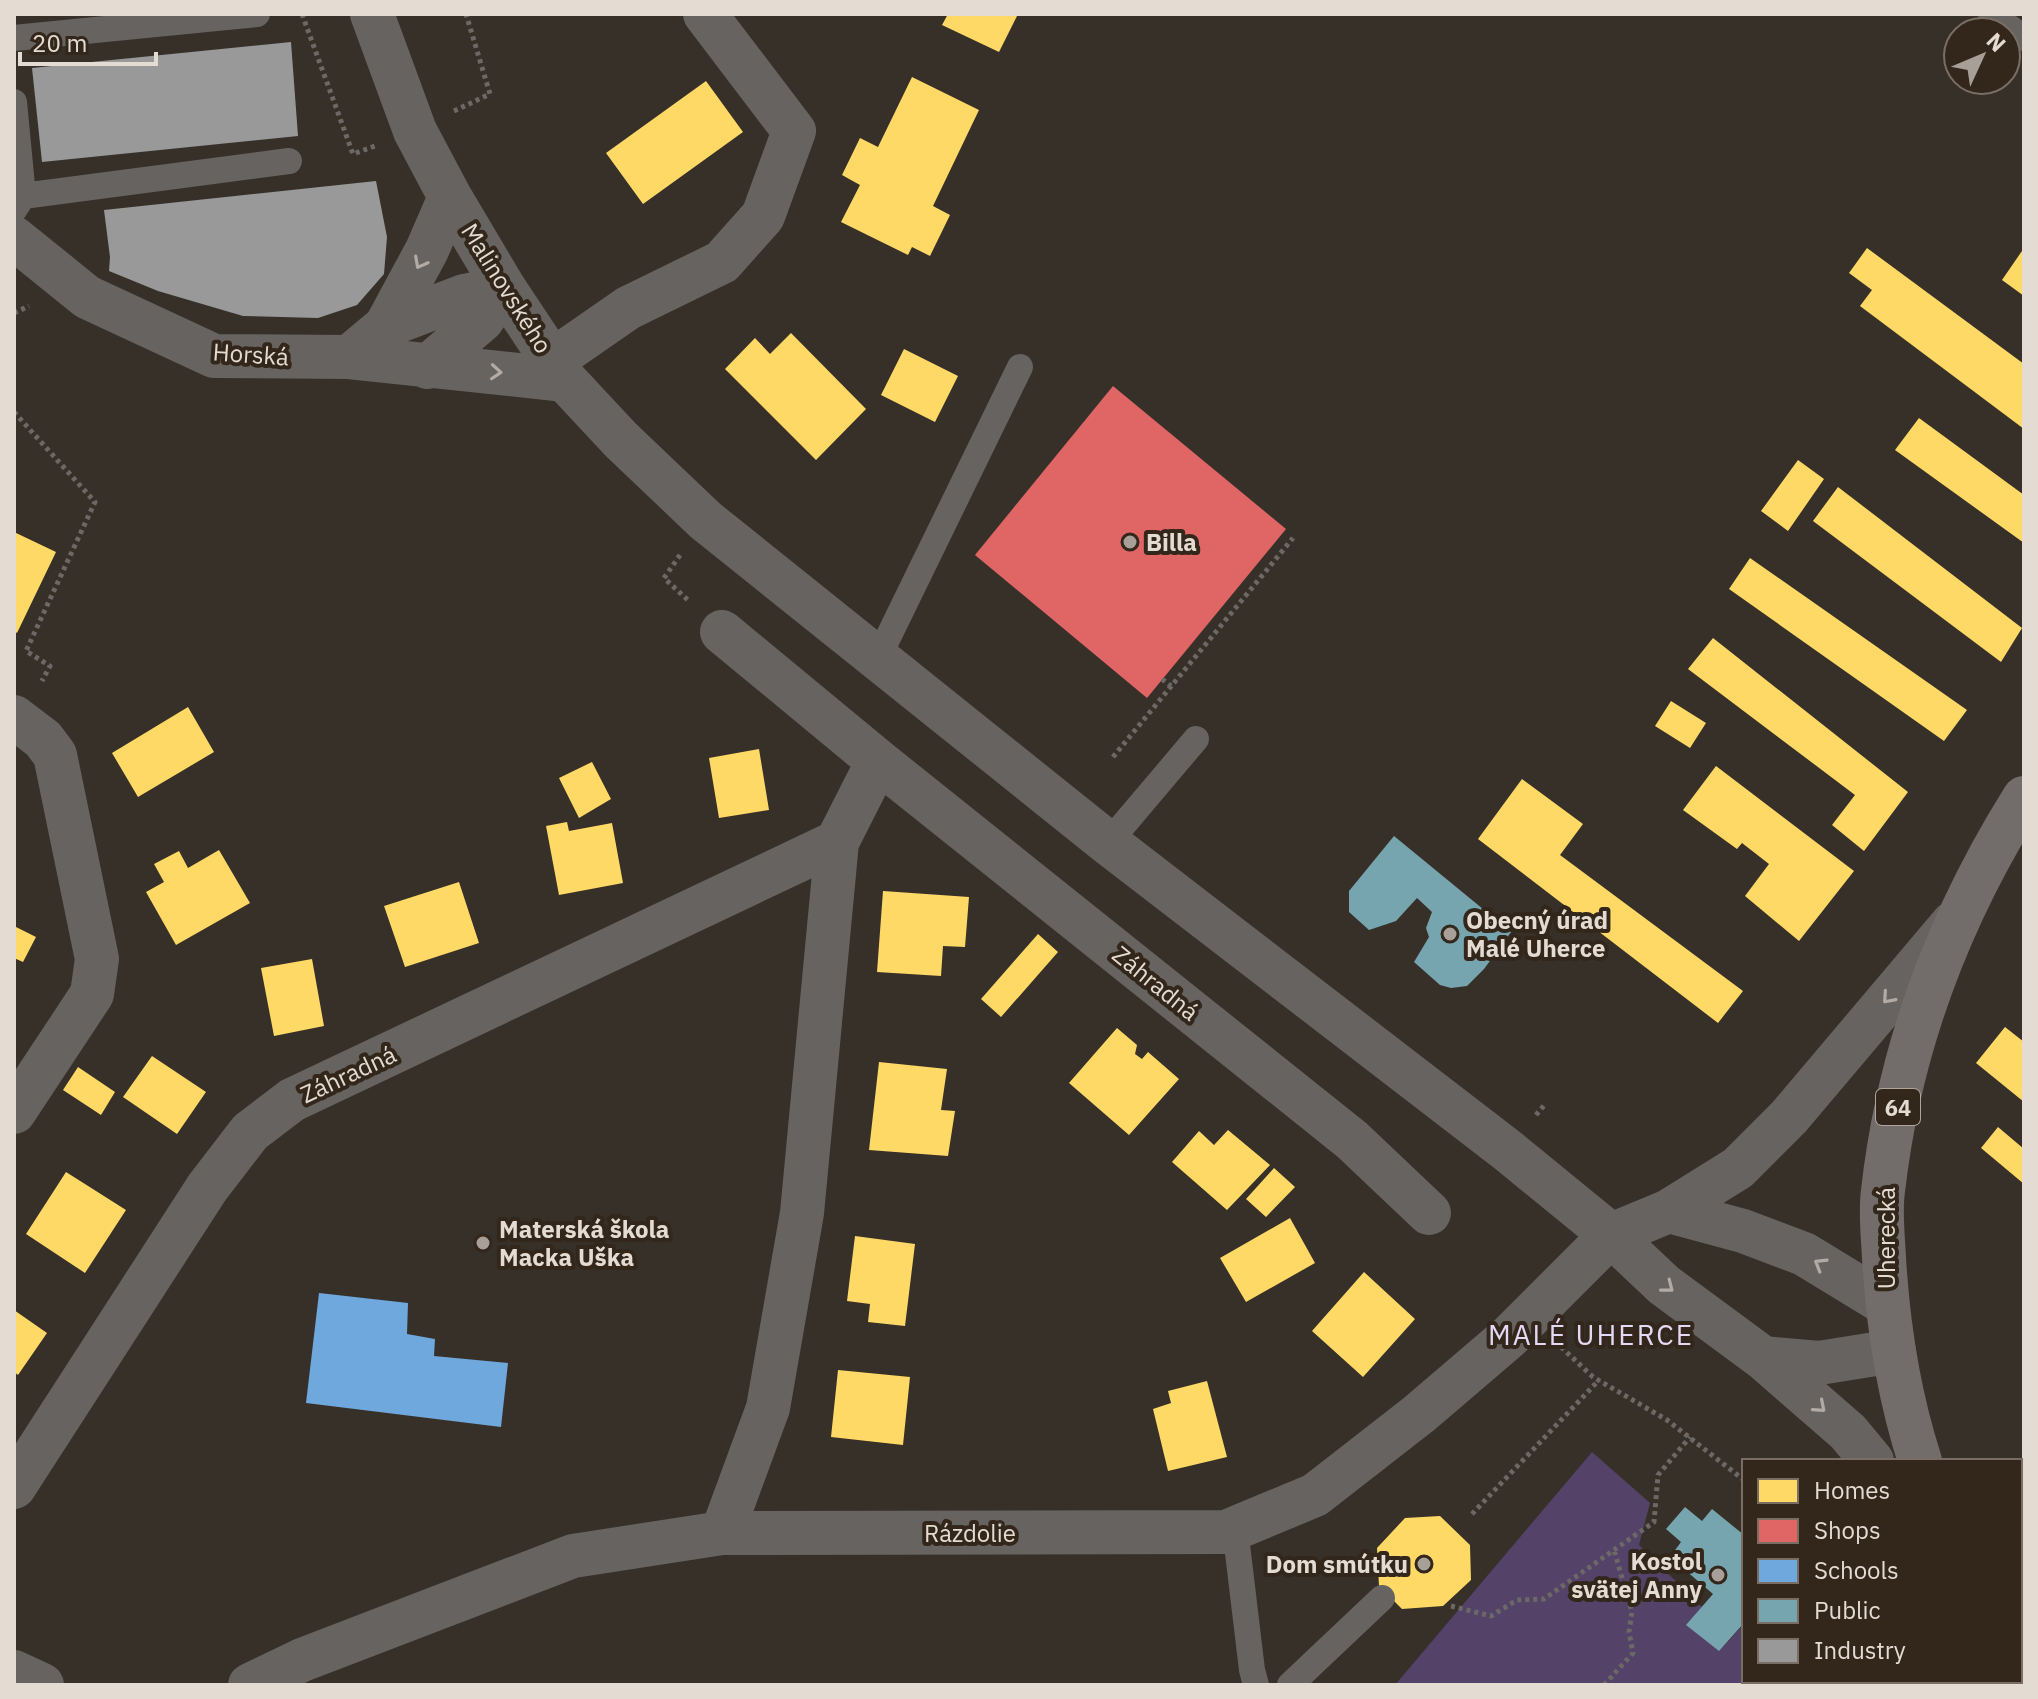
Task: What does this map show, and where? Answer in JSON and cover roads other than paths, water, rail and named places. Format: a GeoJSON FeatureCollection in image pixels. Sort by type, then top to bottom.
{"type":"FeatureCollection","features":[{"type":"Feature","properties":{"kind":"main road","name":"Uherecká"},"geometry":{"type":"LineString","coordinates":[[1920,1459],[1886,1304],[1882,1193],[1906,1069],[1930,985],[1958,918],[2024,798]]}},
{"type":"Feature","properties":{"kind":"street","name":"Malinovského"},"geometry":{"type":"LineString","coordinates":[[372,14],[415,131],[450,197],[504,288],[559,370],[621,440],[705,520],[1108,843],[1507,1150],[1611,1235],[1664,1285],[1763,1358],[1848,1432],[1870,1459]]}},
{"type":"Feature","properties":{"kind":"street"},"geometry":{"type":"LineString","coordinates":[[559,370],[628,308],[722,262],[763,216],[794,131],[705,14]]}},
{"type":"Feature","properties":{"kind":"street"},"geometry":{"type":"LineString","coordinates":[[386,326],[427,250],[450,197]]}},
{"type":"Feature","properties":{"kind":"street","name":"Horská"},"geometry":{"type":"LineString","coordinates":[[21,258],[87,297],[214,356],[349,357],[427,367],[508,372],[559,370]]}},
{"type":"Feature","properties":{"kind":"street"},"geometry":{"type":"LineString","coordinates":[[349,357],[386,326],[464,296],[504,288]]}},
{"type":"Feature","properties":{"kind":"street"},"geometry":{"type":"LineString","coordinates":[[427,367],[482,320],[504,288]]}},
{"type":"Feature","properties":{"kind":"street","name":"Záhradná"},"geometry":{"type":"LineString","coordinates":[[722,632],[878,761],[1352,1140],[1429,1213]]}},
{"type":"Feature","properties":{"kind":"street"},"geometry":{"type":"LineString","coordinates":[[14,1112],[92,994],[97,959],[55,755],[43,739],[17,719]]}},
{"type":"Feature","properties":{"kind":"street"},"geometry":{"type":"LineString","coordinates":[[722,1533],[768,1408],[802,1213],[837,842],[878,761]]}},
{"type":"Feature","properties":{"kind":"street","name":"Záhradná"},"geometry":{"type":"LineString","coordinates":[[14,1487],[207,1188],[250,1132],[292,1100],[837,842]]}},
{"type":"Feature","properties":{"kind":"street"},"geometry":{"type":"LineString","coordinates":[[1611,1235],[1669,1211],[1738,1168],[1789,1117],[1958,918]]}},
{"type":"Feature","properties":{"kind":"street"},"geometry":{"type":"LineString","coordinates":[[1669,1211],[1743,1231],[1804,1254],[1886,1304]]}},
{"type":"Feature","properties":{"kind":"street","name":"Rázdolie"},"geometry":{"type":"LineString","coordinates":[[250,1685],[302,1660],[573,1556],[722,1533],[1226,1532],[1315,1495],[1327,1486],[1419,1414],[1509,1337],[1611,1235]]}},
{"type":"Feature","properties":{"kind":"street"},"geometry":{"type":"LineString","coordinates":[[1763,1358],[1819,1363],[1894,1351]]}},
{"type":"Feature","properties":{"kind":"street"},"geometry":{"type":"LineString","coordinates":[[14,1672],[42,1685]]}},
{"type":"Feature","properties":{"kind":"lane"},"geometry":{"type":"LineString","coordinates":[[14,38],[257,14]]}},
{"type":"Feature","properties":{"kind":"lane"},"geometry":{"type":"LineString","coordinates":[[1991,14],[2024,38]]}},
{"type":"Feature","properties":{"kind":"lane"},"geometry":{"type":"LineString","coordinates":[[14,102],[18,203],[289,161]]}},
{"type":"Feature","properties":{"kind":"lane"},"geometry":{"type":"LineString","coordinates":[[878,658],[1020,367]]}},
{"type":"Feature","properties":{"kind":"lane"},"geometry":{"type":"LineString","coordinates":[[1108,843],[1196,739]]}},
{"type":"Feature","properties":{"kind":"lane"},"geometry":{"type":"LineString","coordinates":[[1235,1528],[1256,1685]]}},
{"type":"Feature","properties":{"kind":"lane"},"geometry":{"type":"LineString","coordinates":[[1290,1685],[1382,1598]]}},
{"type":"Feature","properties":{"kind":"place","name":"Billa"},"geometry":{"type":"Point","coordinates":[1130,542]}},
{"type":"Feature","properties":{"kind":"place","name":"Obecný úrad Malé Uherce"},"geometry":{"type":"Point","coordinates":[1450,934]}},
{"type":"Feature","properties":{"kind":"place","name":"Materská škola Macka Uška"},"geometry":{"type":"Point","coordinates":[483,1243]}},
{"type":"Feature","properties":{"kind":"place","name":"Dom smútku"},"geometry":{"type":"Point","coordinates":[1424,1564]}},
{"type":"Feature","properties":{"kind":"place","name":"Kostol svätej Anny"},"geometry":{"type":"Point","coordinates":[1718,1575]}},
{"type":"Feature","properties":{"kind":"district","name":"MALÉ UHERCE"},"geometry":{"type":"Point","coordinates":[1591,1334]}}]}
